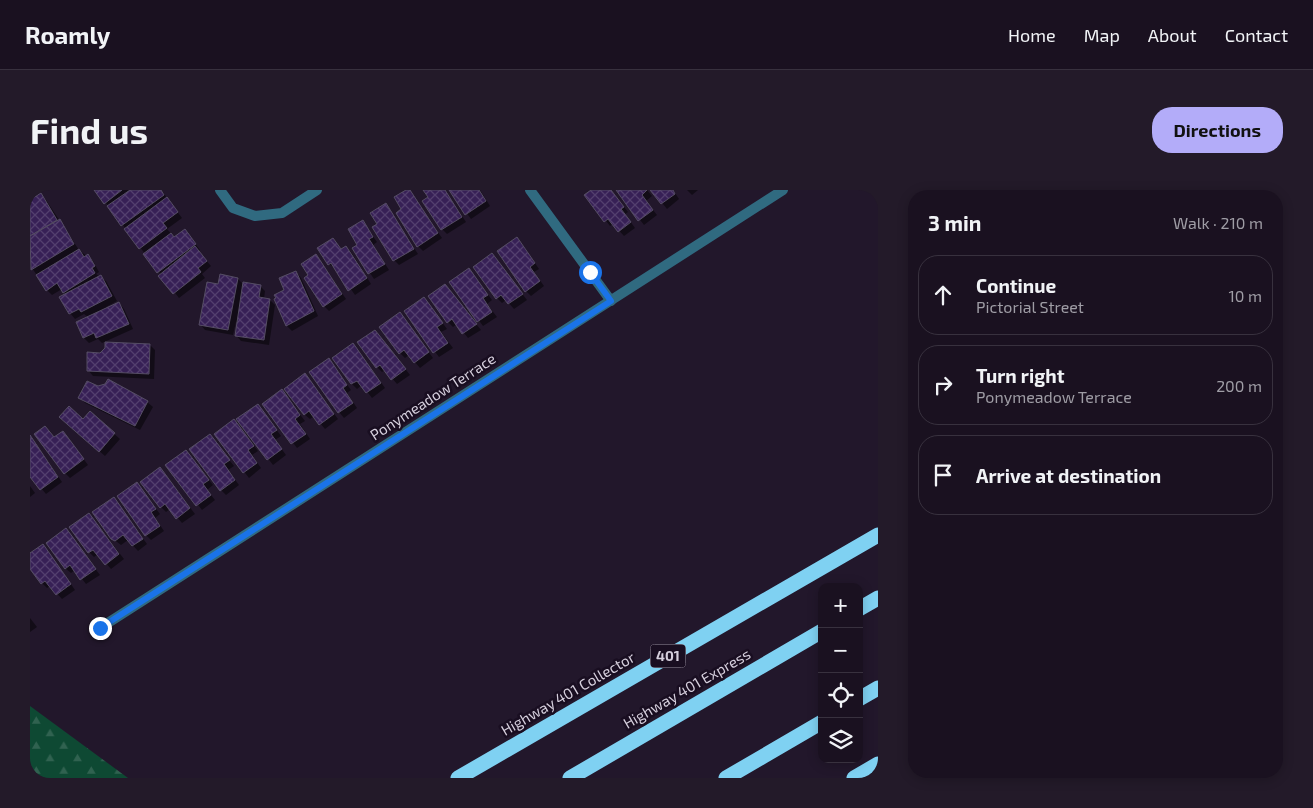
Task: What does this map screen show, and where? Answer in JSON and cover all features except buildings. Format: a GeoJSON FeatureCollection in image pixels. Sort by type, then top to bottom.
{"type":"FeatureCollection","features":[{"type":"Feature","properties":{"kind":"highway","name":"Highway 401 Collector"},"geometry":{"type":"LineString","coordinates":[[458,778],[878,535]]}},
{"type":"Feature","properties":{"kind":"highway"},"geometry":{"type":"LineString","coordinates":[[863,607],[878,598]]}},
{"type":"Feature","properties":{"kind":"highway","name":"Highway 401 Express"},"geometry":{"type":"LineString","coordinates":[[570,778],[818,633]]}},
{"type":"Feature","properties":{"kind":"highway"},"geometry":{"type":"LineString","coordinates":[[863,697],[878,688]]}},
{"type":"Feature","properties":{"kind":"highway"},"geometry":{"type":"LineString","coordinates":[[726,778],[818,724]]}},
{"type":"Feature","properties":{"kind":"highway"},"geometry":{"type":"LineString","coordinates":[[854,778],[878,764]]}},
{"type":"Feature","properties":{"kind":"street"},"geometry":{"type":"LineString","coordinates":[[220,190],[233,208],[255,216],[282,213],[318,190]]}},
{"type":"Feature","properties":{"kind":"street"},"geometry":{"type":"LineString","coordinates":[[530,190],[611,301]]}},
{"type":"Feature","properties":{"kind":"street","name":"Ponymeadow Terrace"},"geometry":{"type":"LineString","coordinates":[[100,628],[783,190]]}},
{"type":"Feature","properties":{"kind":"green space"},"geometry":{"type":"Polygon","coordinates":[[[30,706],[128,778],[30,778],[30,706]]]}},
{"type":"Feature","properties":{"kind":"route"},"geometry":{"type":"LineString","coordinates":[[100,628],[611,301],[590,272]]}}]}
